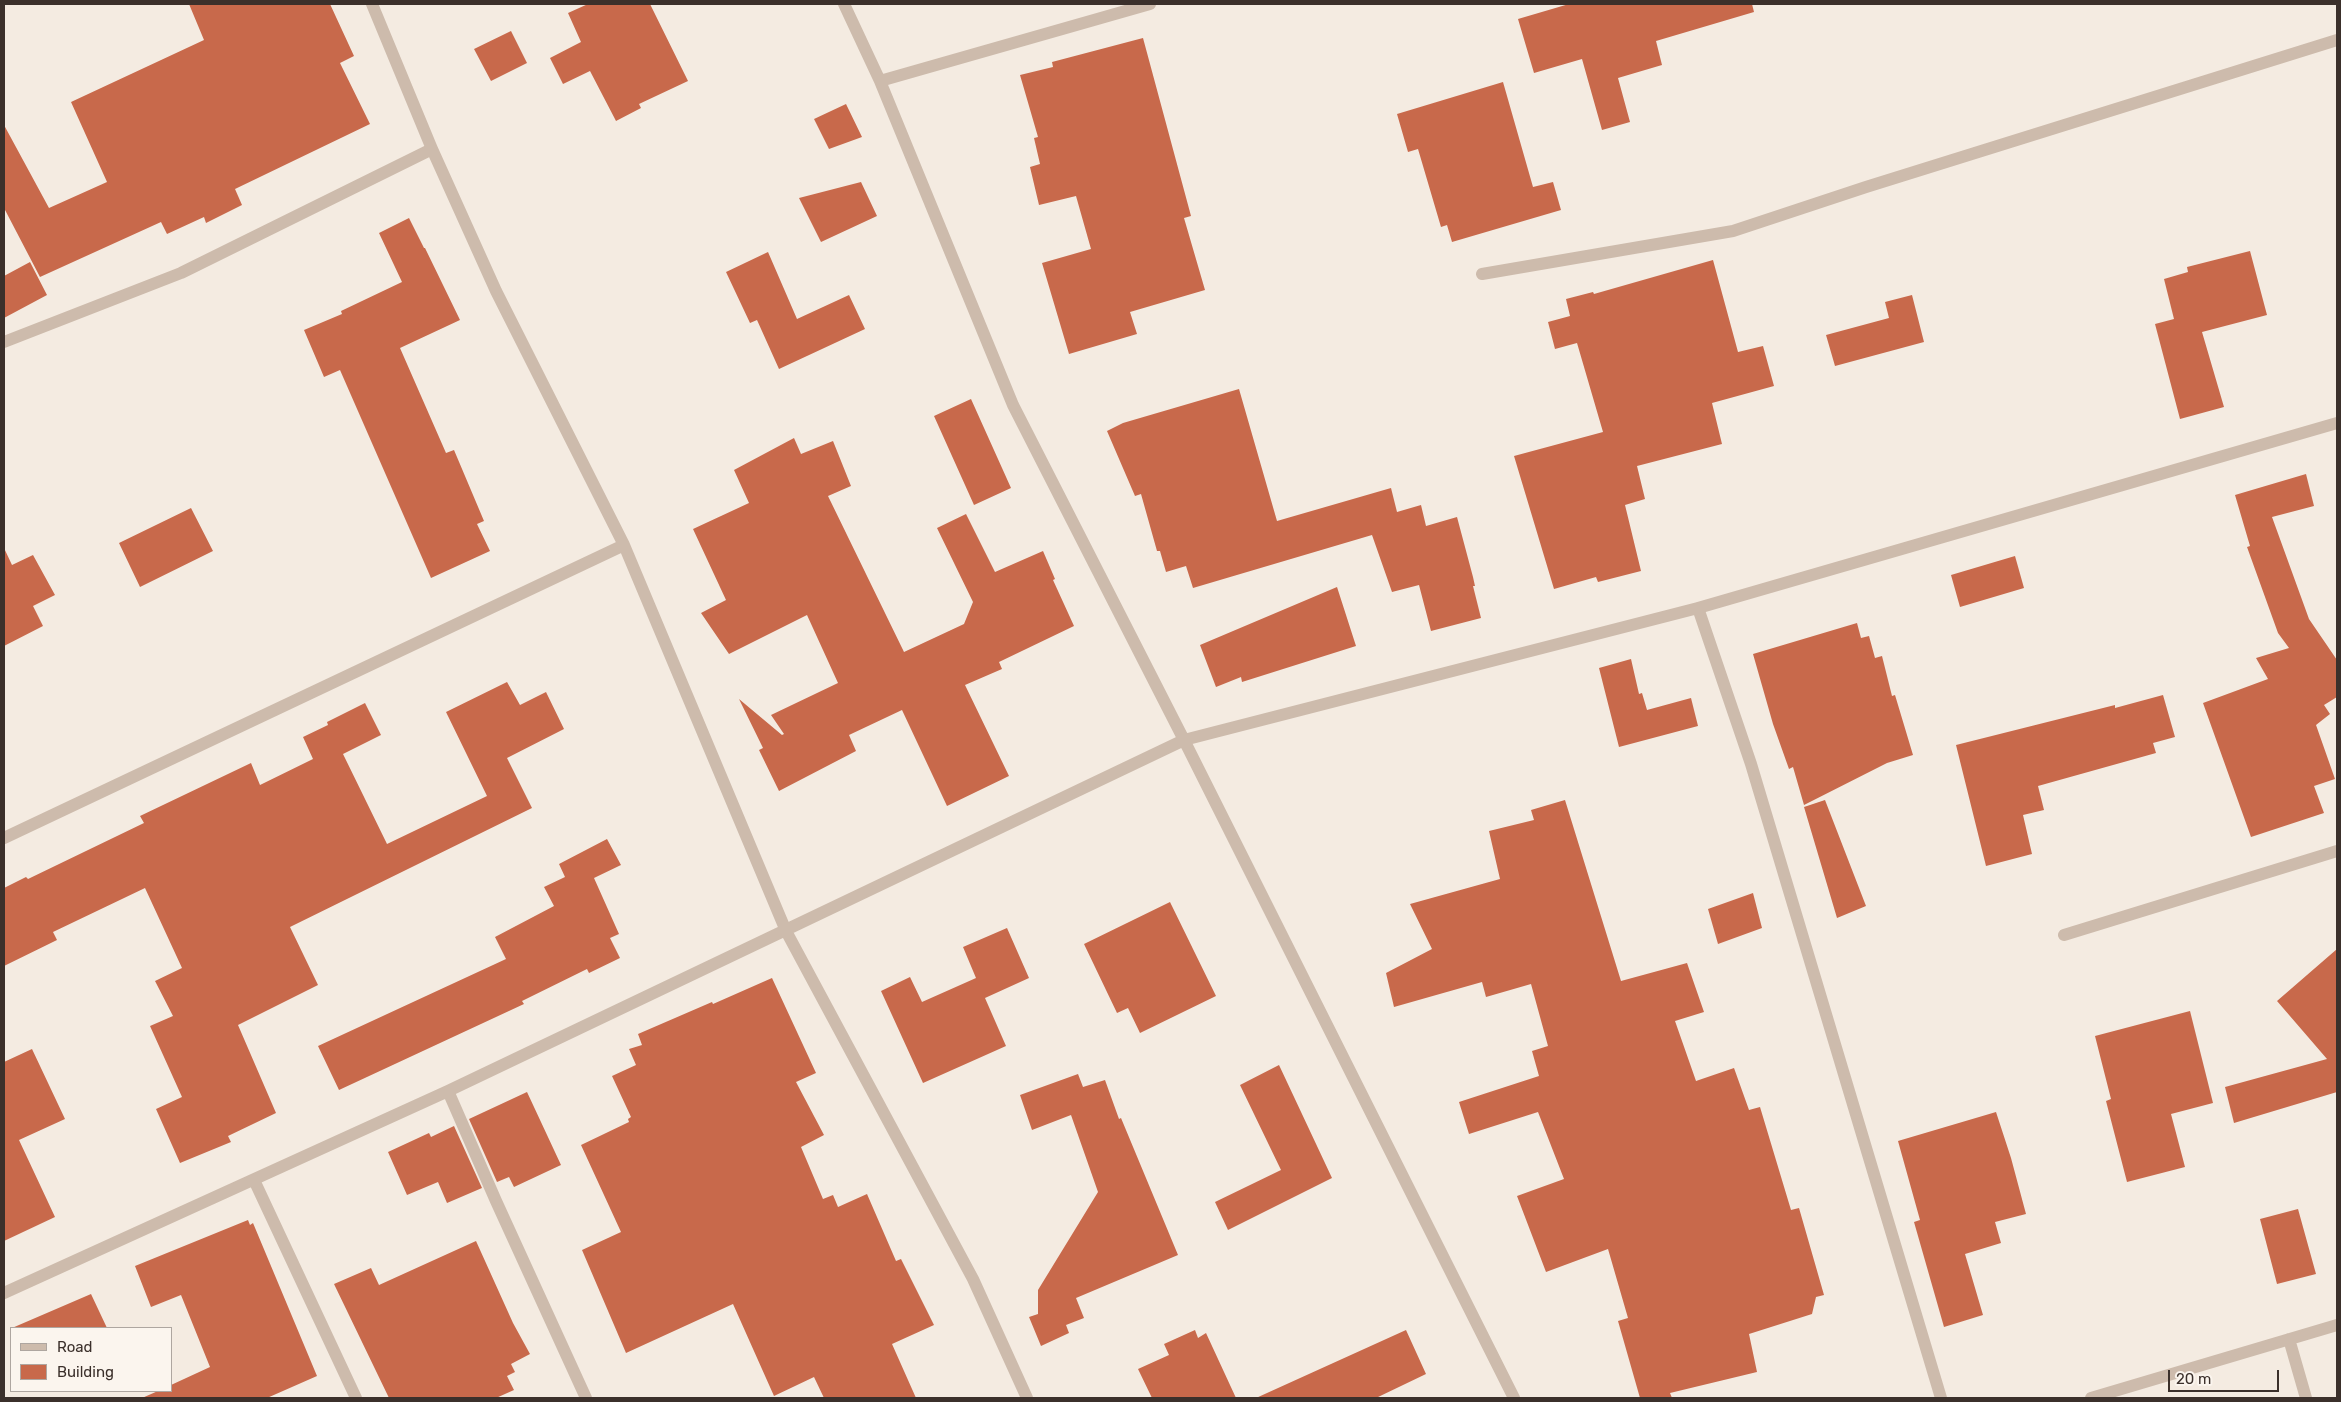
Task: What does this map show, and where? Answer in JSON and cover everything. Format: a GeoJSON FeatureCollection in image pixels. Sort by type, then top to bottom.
{"type":"FeatureCollection","features":[{"type":"Feature","properties":{"kind":"street"},"geometry":{"type":"LineString","coordinates":[[372,4],[432,149],[496,291],[624,545],[786,932],[973,1279],[1026,1398]]}},
{"type":"Feature","properties":{"kind":"street"},"geometry":{"type":"LineString","coordinates":[[844,4],[880,81],[1013,405],[1184,740],[1514,1398]]}},
{"type":"Feature","properties":{"kind":"street"},"geometry":{"type":"LineString","coordinates":[[880,81],[1150,4]]}},
{"type":"Feature","properties":{"kind":"street"},"geometry":{"type":"LineString","coordinates":[[1482,274],[1733,231],[1866,187],[2337,40]]}},
{"type":"Feature","properties":{"kind":"street"},"geometry":{"type":"LineString","coordinates":[[4,342],[180,273],[432,149]]}},
{"type":"Feature","properties":{"kind":"street"},"geometry":{"type":"LineString","coordinates":[[4,1293],[448,1091],[786,932],[1184,740],[1698,608],[2337,423]]}},
{"type":"Feature","properties":{"kind":"street"},"geometry":{"type":"LineString","coordinates":[[4,838],[624,545]]}},
{"type":"Feature","properties":{"kind":"street"},"geometry":{"type":"LineString","coordinates":[[1698,608],[1751,764],[1941,1398]]}},
{"type":"Feature","properties":{"kind":"street"},"geometry":{"type":"LineString","coordinates":[[2064,936],[2337,852]]}},
{"type":"Feature","properties":{"kind":"street"},"geometry":{"type":"LineString","coordinates":[[448,1091],[586,1398]]}},
{"type":"Feature","properties":{"kind":"street"},"geometry":{"type":"LineString","coordinates":[[254,1180],[356,1398]]}},
{"type":"Feature","properties":{"kind":"street"},"geometry":{"type":"LineString","coordinates":[[2091,1398],[2337,1325]]}},
{"type":"Feature","properties":{"kind":"street"},"geometry":{"type":"LineString","coordinates":[[2289,1339],[2306,1398]]}},
{"type":"Feature","properties":{"kind":"building"},"geometry":{"type":"Polygon","coordinates":[[[189,4],[330,4],[354,56],[340,63],[370,124],[235,189],[242,205],[206,223],[204,217],[167,234],[161,222],[40,277],[4,208],[4,125],[49,208],[107,182],[71,102],[204,40],[189,4]]]}},
{"type":"Feature","properties":{"kind":"building"},"geometry":{"type":"Polygon","coordinates":[[[588,4],[650,4],[688,81],[639,104],[641,108],[616,121],[590,71],[563,84],[550,58],[581,42],[568,13],[588,4]]]}},
{"type":"Feature","properties":{"kind":"building"},"geometry":{"type":"Polygon","coordinates":[[[1569,4],[1752,4],[1754,12],[1656,41],[1662,65],[1618,78],[1630,122],[1602,130],[1582,59],[1534,73],[1518,19],[1569,4]]]}},
{"type":"Feature","properties":{"kind":"building"},"geometry":{"type":"Polygon","coordinates":[[[511,31],[527,63],[491,81],[474,49],[511,31]]]}},
{"type":"Feature","properties":{"kind":"building"},"geometry":{"type":"Polygon","coordinates":[[[1143,38],[1191,216],[1184,218],[1205,290],[1130,312],[1137,334],[1069,354],[1042,263],[1091,249],[1076,196],[1039,205],[1030,167],[1040,164],[1034,138],[1038,137],[1020,75],[1053,67],[1052,62],[1143,38]]]}},
{"type":"Feature","properties":{"kind":"building"},"geometry":{"type":"Polygon","coordinates":[[[1503,82],[1533,187],[1553,182],[1561,210],[1452,242],[1447,225],[1441,227],[1418,149],[1408,152],[1397,114],[1503,82]]]}},
{"type":"Feature","properties":{"kind":"building"},"geometry":{"type":"Polygon","coordinates":[[[846,104],[862,137],[829,149],[814,119],[846,104]]]}},
{"type":"Feature","properties":{"kind":"building"},"geometry":{"type":"Polygon","coordinates":[[[861,182],[877,216],[821,242],[799,198],[861,182]]]}},
{"type":"Feature","properties":{"kind":"building"},"geometry":{"type":"Polygon","coordinates":[[[409,218],[460,320],[400,348],[446,453],[454,450],[484,521],[477,524],[490,551],[431,578],[340,370],[324,377],[304,330],[342,314],[341,311],[402,282],[379,233],[409,218]]]}},
{"type":"Feature","properties":{"kind":"building"},"geometry":{"type":"Polygon","coordinates":[[[2250,251],[2267,315],[2202,332],[2224,407],[2180,419],[2155,324],[2174,319],[2164,279],[2188,272],[2187,267],[2250,251]]]}},
{"type":"Feature","properties":{"kind":"building"},"geometry":{"type":"Polygon","coordinates":[[[768,252],[797,319],[849,295],[865,329],[779,369],[757,320],[750,323],[726,272],[768,252]]]}},
{"type":"Feature","properties":{"kind":"building"},"geometry":{"type":"Polygon","coordinates":[[[1713,260],[1738,352],[1763,346],[1774,386],[1712,403],[1722,444],[1637,466],[1645,499],[1625,505],[1641,571],[1598,582],[1596,577],[1554,589],[1514,456],[1603,432],[1577,343],[1555,349],[1548,322],[1570,316],[1566,299],[1593,292],[1594,294],[1713,260]]]}},
{"type":"Feature","properties":{"kind":"building"},"geometry":{"type":"Polygon","coordinates":[[[30,262],[47,295],[4,318],[4,276],[30,262]]]}},
{"type":"Feature","properties":{"kind":"building"},"geometry":{"type":"Polygon","coordinates":[[[1912,295],[1924,342],[1835,366],[1826,335],[1889,318],[1885,302],[1912,295]]]}},
{"type":"Feature","properties":{"kind":"building"},"geometry":{"type":"Polygon","coordinates":[[[1239,389],[1277,521],[1391,488],[1397,512],[1421,505],[1426,526],[1457,517],[1473,577],[1475,586],[1473,586],[1481,618],[1431,631],[1419,585],[1392,592],[1372,535],[1193,588],[1186,566],[1166,572],[1160,551],[1157,551],[1141,494],[1135,496],[1107,431],[1123,423],[1239,389]]]}},
{"type":"Feature","properties":{"kind":"building"},"geometry":{"type":"Polygon","coordinates":[[[971,399],[1011,488],[974,505],[934,416],[971,399]]]}},
{"type":"Feature","properties":{"kind":"building"},"geometry":{"type":"Polygon","coordinates":[[[794,438],[801,454],[833,441],[851,486],[828,496],[904,652],[964,624],[973,602],[937,528],[966,514],[995,572],[1043,551],[1055,579],[1053,580],[1074,626],[999,662],[1002,669],[965,685],[1009,776],[947,806],[902,710],[849,735],[856,751],[779,791],[759,750],[763,748],[739,699],[782,735],[784,734],[771,715],[838,683],[807,615],[729,654],[701,613],[726,600],[693,529],[749,503],[734,470],[794,438]]]}},
{"type":"Feature","properties":{"kind":"building"},"geometry":{"type":"Polygon","coordinates":[[[2306,474],[2314,506],[2272,517],[2309,619],[2337,660],[2337,697],[2324,705],[2330,714],[2316,725],[2335,779],[2314,786],[2324,813],[2251,837],[2203,703],[2268,679],[2256,658],[2289,648],[2278,633],[2247,547],[2250,546],[2235,495],[2306,474]]]}},
{"type":"Feature","properties":{"kind":"building"},"geometry":{"type":"Polygon","coordinates":[[[191,508],[213,551],[140,587],[119,543],[191,508]]]}},
{"type":"Feature","properties":{"kind":"building"},"geometry":{"type":"Polygon","coordinates":[[[4,548],[12,565],[33,555],[55,595],[33,606],[43,626],[4,646],[4,548]]]}},
{"type":"Feature","properties":{"kind":"building"},"geometry":{"type":"Polygon","coordinates":[[[2015,556],[2024,588],[1960,607],[1951,575],[2015,556]]]}},
{"type":"Feature","properties":{"kind":"building"},"geometry":{"type":"Polygon","coordinates":[[[1337,587],[1356,646],[1242,682],[1241,677],[1216,687],[1200,645],[1337,587]]]}},
{"type":"Feature","properties":{"kind":"building"},"geometry":{"type":"Polygon","coordinates":[[[1857,623],[1861,638],[1869,636],[1875,658],[1882,656],[1892,696],[1895,695],[1913,755],[1887,763],[1804,805],[1793,767],[1789,769],[1773,724],[1753,654],[1857,623]]]}},
{"type":"Feature","properties":{"kind":"building"},"geometry":{"type":"Polygon","coordinates":[[[1631,659],[1639,694],[1642,693],[1647,710],[1691,698],[1698,726],[1619,747],[1599,668],[1631,659]]]}},
{"type":"Feature","properties":{"kind":"building"},"geometry":{"type":"Polygon","coordinates":[[[507,682],[520,705],[546,692],[564,729],[507,758],[532,808],[290,927],[318,985],[238,1025],[276,1113],[228,1136],[231,1142],[180,1163],[156,1109],[182,1097],[150,1026],[173,1016],[155,981],[182,968],[145,888],[53,932],[57,940],[4,966],[4,888],[26,877],[28,879],[144,823],[140,816],[251,763],[260,785],[313,759],[303,737],[328,725],[327,722],[365,703],[381,735],[343,754],[387,844],[487,796],[446,712],[507,682]]]}},
{"type":"Feature","properties":{"kind":"building"},"geometry":{"type":"Polygon","coordinates":[[[2163,695],[2175,737],[2153,743],[2156,753],[2038,786],[2044,810],[2023,815],[2032,854],[1986,866],[1956,745],[2115,705],[2115,708],[2163,695]]]}},
{"type":"Feature","properties":{"kind":"building"},"geometry":{"type":"Polygon","coordinates":[[[1565,800],[1621,981],[1687,963],[1704,1012],[1675,1021],[1696,1081],[1734,1068],[1749,1110],[1760,1107],[1791,1210],[1799,1208],[1824,1295],[1816,1297],[1812,1314],[1749,1334],[1757,1372],[1670,1393],[1672,1398],[1640,1398],[1618,1321],[1628,1318],[1608,1249],[1546,1272],[1517,1196],[1564,1179],[1538,1112],[1469,1134],[1459,1102],[1539,1076],[1532,1051],[1548,1046],[1531,984],[1486,997],[1482,982],[1394,1007],[1386,973],[1432,949],[1410,904],[1500,879],[1489,831],[1534,820],[1531,810],[1565,800]]]}},
{"type":"Feature","properties":{"kind":"building"},"geometry":{"type":"Polygon","coordinates":[[[1825,800],[1866,906],[1837,918],[1804,807],[1825,800]]]}},
{"type":"Feature","properties":{"kind":"building"},"geometry":{"type":"Polygon","coordinates":[[[607,839],[621,865],[594,878],[619,934],[610,938],[620,958],[589,973],[587,969],[522,1001],[524,1004],[339,1090],[318,1046],[506,959],[495,937],[554,906],[544,887],[565,877],[559,864],[607,839]]]}},
{"type":"Feature","properties":{"kind":"building"},"geometry":{"type":"Polygon","coordinates":[[[1753,893],[1762,928],[1718,944],[1708,909],[1753,893]]]}},
{"type":"Feature","properties":{"kind":"building"},"geometry":{"type":"Polygon","coordinates":[[[1170,902],[1216,996],[1140,1033],[1128,1008],[1117,1013],[1084,944],[1170,902]]]}},
{"type":"Feature","properties":{"kind":"building"},"geometry":{"type":"Polygon","coordinates":[[[1007,928],[1029,978],[985,998],[1006,1046],[923,1083],[881,991],[910,977],[922,1002],[976,978],[963,947],[1007,928]]]}},
{"type":"Feature","properties":{"kind":"building"},"geometry":{"type":"Polygon","coordinates":[[[2337,949],[2337,1092],[2234,1123],[2225,1087],[2327,1059],[2277,1001],[2337,949]]]}},
{"type":"Feature","properties":{"kind":"building"},"geometry":{"type":"Polygon","coordinates":[[[772,978],[816,1073],[796,1082],[824,1135],[801,1147],[823,1199],[833,1195],[838,1207],[867,1194],[896,1261],[901,1259],[934,1325],[892,1344],[916,1398],[824,1398],[814,1377],[774,1396],[733,1304],[626,1353],[582,1250],[621,1232],[581,1145],[629,1122],[628,1119],[631,1117],[612,1076],[636,1065],[629,1049],[642,1045],[638,1034],[772,978]]]}},
{"type":"Feature","properties":{"kind":"building"},"geometry":{"type":"Polygon","coordinates":[[[2190,1011],[2213,1103],[2171,1114],[2185,1167],[2127,1182],[2106,1101],[2111,1099],[2095,1036],[2190,1011]]]}},
{"type":"Feature","properties":{"kind":"building"},"geometry":{"type":"Polygon","coordinates":[[[32,1049],[65,1119],[19,1140],[55,1217],[4,1241],[4,1062],[32,1049]]]}},
{"type":"Feature","properties":{"kind":"building"},"geometry":{"type":"Polygon","coordinates":[[[1279,1065],[1332,1178],[1228,1230],[1215,1202],[1281,1170],[1240,1085],[1279,1065]]]}},
{"type":"Feature","properties":{"kind":"building"},"geometry":{"type":"Polygon","coordinates":[[[1078,1074],[1083,1087],[1105,1080],[1119,1119],[1121,1118],[1178,1255],[1076,1298],[1084,1318],[1066,1325],[1069,1333],[1041,1346],[1029,1317],[1038,1314],[1038,1290],[1098,1192],[1071,1115],[1032,1130],[1020,1095],[1078,1074]]]}},
{"type":"Feature","properties":{"kind":"building"},"geometry":{"type":"Polygon","coordinates":[[[527,1092],[561,1165],[514,1187],[509,1177],[497,1182],[469,1119],[527,1092]]]}},
{"type":"Feature","properties":{"kind":"building"},"geometry":{"type":"Polygon","coordinates":[[[1996,1112],[2026,1214],[1995,1222],[2001,1243],[1965,1254],[1983,1315],[1944,1327],[1914,1222],[1920,1220],[1898,1141],[1996,1112]]]}},
{"type":"Feature","properties":{"kind":"building"},"geometry":{"type":"Polygon","coordinates":[[[454,1126],[482,1188],[447,1203],[438,1182],[407,1195],[388,1152],[429,1133],[431,1137],[454,1126]]]}},
{"type":"Feature","properties":{"kind":"building"},"geometry":{"type":"Polygon","coordinates":[[[2298,1209],[2316,1274],[2277,1284],[2260,1219],[2298,1209]]]}},
{"type":"Feature","properties":{"kind":"building"},"geometry":{"type":"Polygon","coordinates":[[[248,1220],[250,1225],[253,1223],[317,1376],[267,1398],[142,1398],[156,1392],[172,1392],[172,1385],[210,1367],[181,1295],[151,1307],[135,1266],[248,1220]]]}},
{"type":"Feature","properties":{"kind":"building"},"geometry":{"type":"Polygon","coordinates":[[[476,1241],[513,1323],[530,1354],[511,1364],[515,1372],[507,1376],[514,1390],[496,1398],[389,1398],[334,1284],[371,1268],[379,1285],[476,1241]]]}},
{"type":"Feature","properties":{"kind":"building"},"geometry":{"type":"Polygon","coordinates":[[[91,1294],[107,1327],[14,1327],[91,1294]]]}},
{"type":"Feature","properties":{"kind":"building"},"geometry":{"type":"Polygon","coordinates":[[[1195,1330],[1198,1338],[1206,1333],[1236,1398],[1152,1398],[1138,1369],[1169,1355],[1164,1344],[1195,1330]]]}},
{"type":"Feature","properties":{"kind":"building"},"geometry":{"type":"Polygon","coordinates":[[[1406,1330],[1426,1374],[1376,1398],[1256,1398],[1406,1330]]]}}]}
